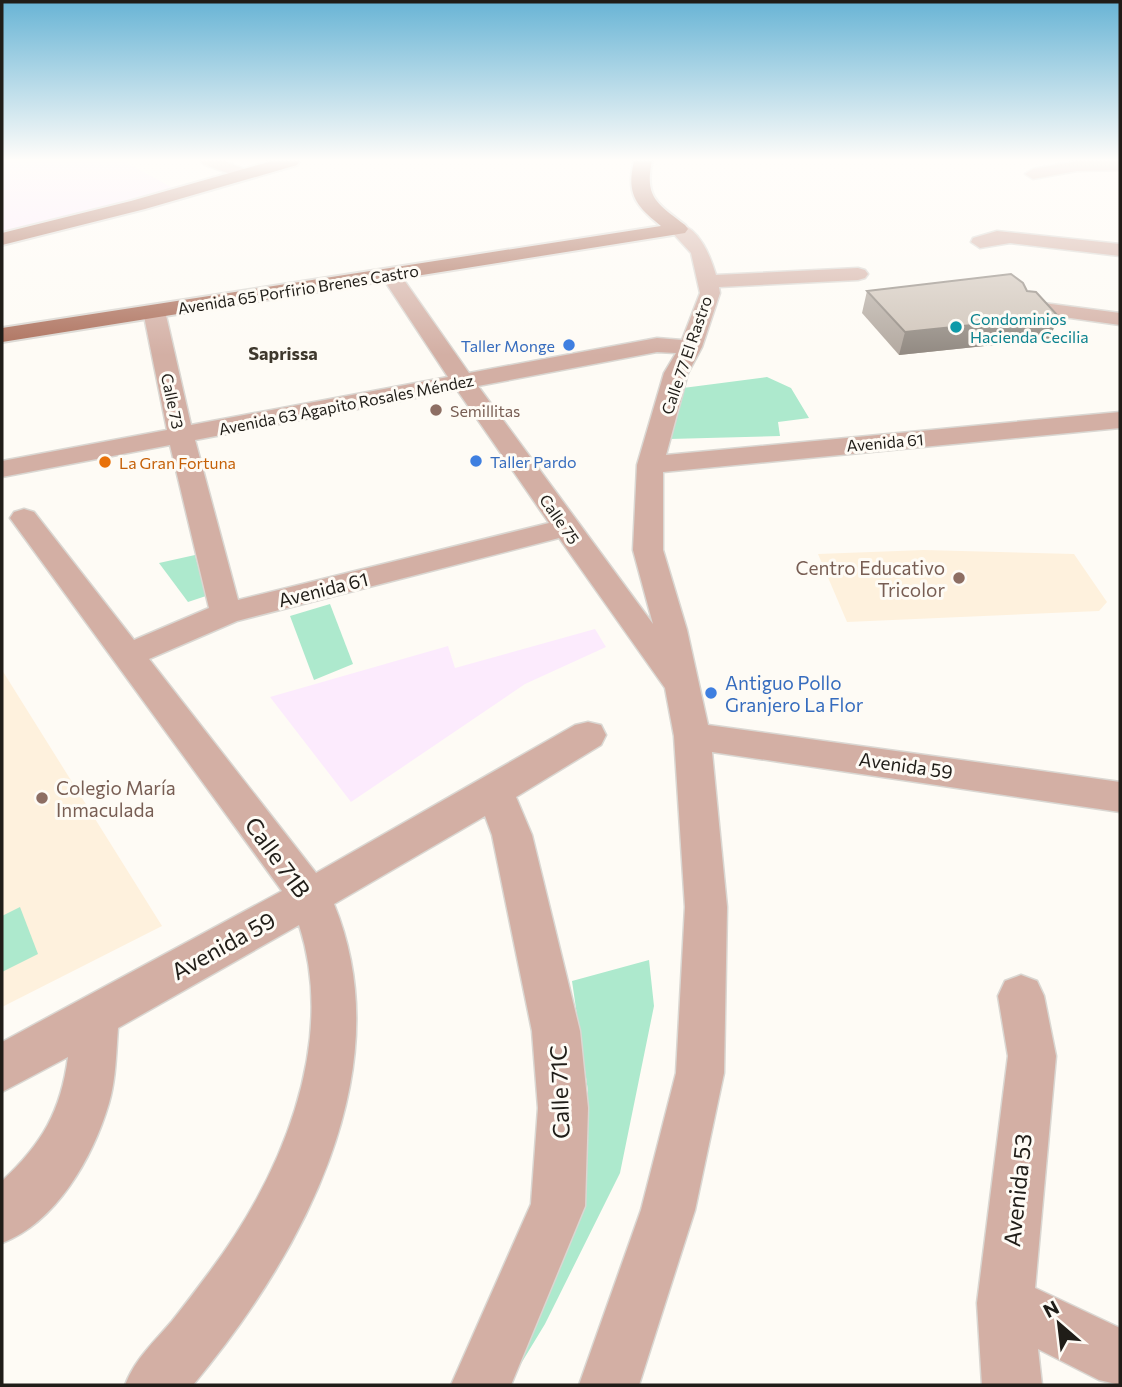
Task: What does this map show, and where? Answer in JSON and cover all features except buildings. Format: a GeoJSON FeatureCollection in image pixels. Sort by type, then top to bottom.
{"type":"FeatureCollection","features":[{"type":"Feature","properties":{"kind":"main road"},"geometry":{"type":"LineString","coordinates":[[2,239],[55,226]]}},
{"type":"Feature","properties":{"kind":"main road"},"geometry":{"type":"LineString","coordinates":[[674,226],[678,229]]}},
{"type":"Feature","properties":{"kind":"main road","name":"Avenida 65 Porfirio Brenes Castro"},"geometry":{"type":"LineString","coordinates":[[2,335],[678,229]]}},
{"type":"Feature","properties":{"kind":"street","name":"Calle 77 El Rastro"},"geometry":{"type":"LineString","coordinates":[[608,1385],[668,1210],[700,1073],[706,907],[689,714],[648,550],[650,464],[676,373],[691,347],[710,293],[700,252],[678,229]]}},
{"type":"Feature","properties":{"kind":"street"},"geometry":{"type":"LineString","coordinates":[[980,242],[1010,237],[1120,250]]}},
{"type":"Feature","properties":{"kind":"street","name":"Calle 75"},"geometry":{"type":"LineString","coordinates":[[390,274],[566,528],[689,714]]}},
{"type":"Feature","properties":{"kind":"street"},"geometry":{"type":"LineString","coordinates":[[708,281],[858,274]]}},
{"type":"Feature","properties":{"kind":"street"},"geometry":{"type":"LineString","coordinates":[[1028,307],[1120,319]]}},
{"type":"Feature","properties":{"kind":"street","name":"Calle 73"},"geometry":{"type":"LineString","coordinates":[[154,311],[181,436],[226,613]]}},
{"type":"Feature","properties":{"kind":"street","name":"Avenida 63 Agapito Rosales Méndez"},"geometry":{"type":"LineString","coordinates":[[2,469],[657,345],[691,347]]}},
{"type":"Feature","properties":{"kind":"street","name":"Avenida 61"},"geometry":{"type":"LineString","coordinates":[[650,464],[1120,420]]}},
{"type":"Feature","properties":{"kind":"street","name":"Calle 71B"},"geometry":{"type":"LineString","coordinates":[[24,518],[310,897],[326,943],[333,995],[331,1053],[318,1118],[291,1189],[252,1262],[198,1338],[155,1385]]}},
{"type":"Feature","properties":{"kind":"street","name":"Avenida 61"},"geometry":{"type":"LineString","coordinates":[[127,656],[226,613],[566,528]]}},
{"type":"Feature","properties":{"kind":"street","name":"Avenida 59"},"geometry":{"type":"LineString","coordinates":[[689,714],[1120,797]]}},
{"type":"Feature","properties":{"kind":"street","name":"Avenida 59"},"geometry":{"type":"LineString","coordinates":[[2,1068],[495,792],[588,735]]}},
{"type":"Feature","properties":{"kind":"street","name":"Calle 71C"},"geometry":{"type":"LineString","coordinates":[[481,1385],[558,1206],[563,1108],[556,1031],[512,835],[495,792]]}},
{"type":"Feature","properties":{"kind":"street","name":"Avenida 53"},"geometry":{"type":"LineString","coordinates":[[1012,1385],[1005,1303],[1032,1056],[1021,996]]}},
{"type":"Feature","properties":{"kind":"street"},"geometry":{"type":"LineString","coordinates":[[2,1216],[32,1191],[63,1153],[85,1101],[96,1016]]}},
{"type":"Feature","properties":{"kind":"street"},"geometry":{"type":"LineString","coordinates":[[1005,1303],[1120,1359]]}},
{"type":"Feature","properties":{"kind":"shaded area"},"geometry":{"type":"Polygon","coordinates":[[[2,226],[35,226],[2,234],[2,226]]]}},
{"type":"Feature","properties":{"kind":"shaded area","name":"Centro Educativo Tricolor"},"geometry":{"type":"Polygon","coordinates":[[[924,550],[1074,554],[1107,602],[1099,611],[847,622],[818,554],[924,550]]]}},
{"type":"Feature","properties":{"kind":"shaded area"},"geometry":{"type":"Polygon","coordinates":[[[595,629],[606,647],[525,684],[351,802],[270,697],[448,646],[455,668],[595,629]]]}},
{"type":"Feature","properties":{"kind":"shaded area","name":"Colegio María Inmaculada"},"geometry":{"type":"Polygon","coordinates":[[[2,670],[162,926],[2,1007],[2,670]]]}},
{"type":"Feature","properties":{"kind":"green space"},"geometry":{"type":"Polygon","coordinates":[[[767,377],[791,388],[809,418],[778,422],[780,436],[669,439],[683,388],[767,377]]]}},
{"type":"Feature","properties":{"kind":"green space"},"geometry":{"type":"Polygon","coordinates":[[[195,555],[206,596],[188,602],[159,563],[195,555]]]}},
{"type":"Feature","properties":{"kind":"green space"},"geometry":{"type":"Polygon","coordinates":[[[330,604],[353,664],[314,680],[290,616],[330,604]]]}},
{"type":"Feature","properties":{"kind":"green space"},"geometry":{"type":"Polygon","coordinates":[[[20,907],[38,954],[2,972],[2,916],[20,907]]]}},
{"type":"Feature","properties":{"kind":"green space"},"geometry":{"type":"Polygon","coordinates":[[[649,960],[654,1006],[620,1173],[545,1324],[508,1385],[495,1385],[571,1217],[588,1091],[572,981],[649,960]]]}},
{"type":"Feature","properties":{"kind":"place","name":"Condominios Hacienda Cecilia"},"geometry":{"type":"Point","coordinates":[956,327]}},
{"type":"Feature","properties":{"kind":"place","name":"Taller Monge"},"geometry":{"type":"Point","coordinates":[569,345]}},
{"type":"Feature","properties":{"kind":"place","name":"Semillitas"},"geometry":{"type":"Point","coordinates":[436,410]}},
{"type":"Feature","properties":{"kind":"place","name":"Taller Pardo"},"geometry":{"type":"Point","coordinates":[476,461]}},
{"type":"Feature","properties":{"kind":"place","name":"La Gran Fortuna"},"geometry":{"type":"Point","coordinates":[105,462]}},
{"type":"Feature","properties":{"kind":"place","name":"Centro Educativo Tricolor"},"geometry":{"type":"Point","coordinates":[959,578]}},
{"type":"Feature","properties":{"kind":"place","name":"Antiguo Pollo Granjero La Flor"},"geometry":{"type":"Point","coordinates":[711,693]}},
{"type":"Feature","properties":{"kind":"place","name":"Colegio María Inmaculada"},"geometry":{"type":"Point","coordinates":[42,798]}},
{"type":"Feature","properties":{"kind":"district","name":"Saprissa"},"geometry":{"type":"Point","coordinates":[283,353]}}]}
